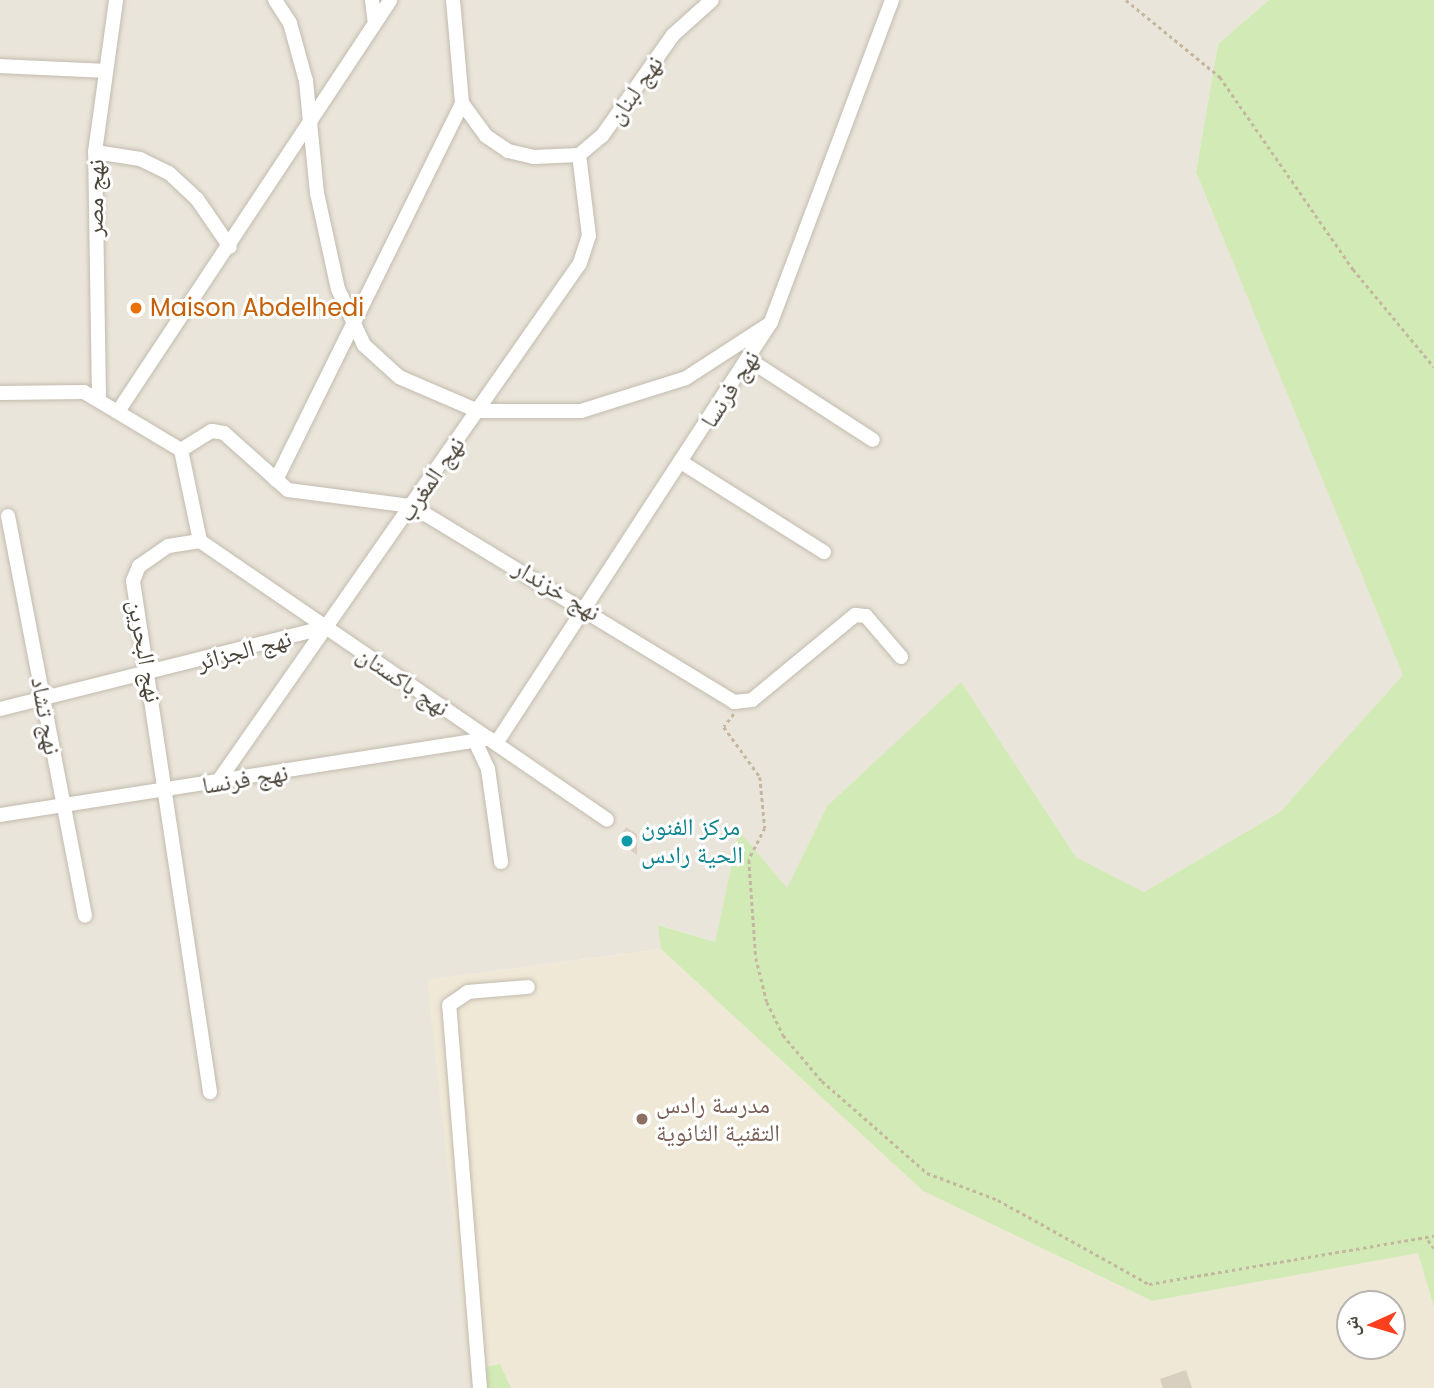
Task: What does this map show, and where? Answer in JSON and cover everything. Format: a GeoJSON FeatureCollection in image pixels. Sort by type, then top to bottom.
{"type":"FeatureCollection","features":[{"type":"Feature","properties":{"kind":"street","name":"نهج مصر"},"geometry":{"type":"LineString","coordinates":[[99,398],[95,152],[116,0]]}},
{"type":"Feature","properties":{"kind":"street"},"geometry":{"type":"LineString","coordinates":[[275,0],[298,45],[312,122],[324,232],[354,326],[364,345],[399,377],[478,411],[546,415],[644,395],[686,377],[771,323]]}},
{"type":"Feature","properties":{"kind":"street"},"geometry":{"type":"LineString","coordinates":[[372,0],[374,23]]}},
{"type":"Feature","properties":{"kind":"street"},"geometry":{"type":"LineString","coordinates":[[119,410],[230,247],[390,0]]}},
{"type":"Feature","properties":{"kind":"street"},"geometry":{"type":"LineString","coordinates":[[276,480],[462,103],[453,0]]}},
{"type":"Feature","properties":{"kind":"street","name":"نهج لبنان"},"geometry":{"type":"LineString","coordinates":[[579,155],[628,107],[673,35],[712,0]]}},
{"type":"Feature","properties":{"kind":"street","name":"نهج فرنسا"},"geometry":{"type":"LineString","coordinates":[[0,815],[168,792],[487,740],[586,606],[751,361],[771,323],[892,0]]}},
{"type":"Feature","properties":{"kind":"street"},"geometry":{"type":"LineString","coordinates":[[0,66],[106,71]]}},
{"type":"Feature","properties":{"kind":"street"},"geometry":{"type":"LineString","coordinates":[[462,103],[486,136],[508,152],[579,155]]}},
{"type":"Feature","properties":{"kind":"street"},"geometry":{"type":"LineString","coordinates":[[95,152],[140,159],[169,173],[197,199],[230,247]]}},
{"type":"Feature","properties":{"kind":"street","name":"نهج المغرب"},"geometry":{"type":"LineString","coordinates":[[217,783],[326,630],[586,252],[579,155]]}},
{"type":"Feature","properties":{"kind":"street"},"geometry":{"type":"LineString","coordinates":[[751,361],[873,440]]}},
{"type":"Feature","properties":{"kind":"street"},"geometry":{"type":"LineString","coordinates":[[0,393],[73,390],[99,398],[181,450],[200,541]]}},
{"type":"Feature","properties":{"kind":"street","name":"نهج خزندار"},"geometry":{"type":"LineString","coordinates":[[181,450],[212,431],[224,433],[276,480],[300,493],[412,506],[586,606],[742,703]]}},
{"type":"Feature","properties":{"kind":"street"},"geometry":{"type":"LineString","coordinates":[[681,462],[824,552]]}},
{"type":"Feature","properties":{"kind":"street","name":"نهج تشاد"},"geometry":{"type":"LineString","coordinates":[[8,516],[44,698],[61,805],[85,916]]}},
{"type":"Feature","properties":{"kind":"street","name":"نهج باكستان"},"geometry":{"type":"LineString","coordinates":[[200,541],[326,630],[607,820]]}},
{"type":"Feature","properties":{"kind":"street","name":"نهج البحرين"},"geometry":{"type":"LineString","coordinates":[[200,541],[168,546],[134,572],[210,1092]]}},
{"type":"Feature","properties":{"kind":"street"},"geometry":{"type":"LineString","coordinates":[[742,703],[855,615],[866,616],[901,657]]}},
{"type":"Feature","properties":{"kind":"street","name":"نهج الجزائر"},"geometry":{"type":"LineString","coordinates":[[0,709],[150,676],[326,630]]}},
{"type":"Feature","properties":{"kind":"street"},"geometry":{"type":"LineString","coordinates":[[487,740],[488,769],[501,862]]}},
{"type":"Feature","properties":{"kind":"street"},"geometry":{"type":"LineString","coordinates":[[480,1388],[449,1005],[468,992],[528,987]]}},
{"type":"Feature","properties":{"kind":"path"},"geometry":{"type":"LineString","coordinates":[[1126,0],[1220,78],[1353,269],[1434,368]]}},
{"type":"Feature","properties":{"kind":"path"},"geometry":{"type":"LineString","coordinates":[[742,703],[724,727],[760,777],[765,828],[749,860],[756,958],[767,1002],[783,1035],[822,1081],[928,1172],[998,1200],[1149,1284],[1434,1236]]}},
{"type":"Feature","properties":{"kind":"path"},"geometry":{"type":"LineString","coordinates":[[1428,1239],[1434,1248]]}},
{"type":"Feature","properties":{"kind":"shaded area"},"geometry":{"type":"Polygon","coordinates":[[[0,0],[1269,0],[1218,44],[1196,172],[1404,675],[1280,812],[1144,892],[1076,857],[961,683],[827,806],[787,889],[739,832],[715,942],[659,925],[661,949],[428,980],[474,1388],[0,1388],[0,0]]]}},
{"type":"Feature","properties":{"kind":"shaded area","name":"مدرسة رادس التقنية الثانوية"},"geometry":{"type":"Polygon","coordinates":[[[661,949],[923,1191],[1152,1301],[1418,1252],[1434,1307],[1434,1388],[511,1388],[500,1364],[470,1370],[427,980],[661,949]]]}},
{"type":"Feature","properties":{"kind":"green space"},"geometry":{"type":"Polygon","coordinates":[[[1269,0],[1434,0],[1434,1307],[1418,1253],[1152,1301],[923,1191],[661,949],[658,925],[715,942],[739,831],[787,888],[827,806],[961,682],[1076,857],[1144,892],[1280,812],[1403,675],[1196,172],[1218,44],[1269,0]]]}},
{"type":"Feature","properties":{"kind":"green space"},"geometry":{"type":"Polygon","coordinates":[[[500,1364],[511,1388],[474,1388],[470,1370],[500,1364]]]}},
{"type":"Feature","properties":{"kind":"building","name":"مركز الفنون الحية رادس"},"geometry":{"type":"Polygon","coordinates":[[[626,827],[637,834],[637,855],[617,841],[626,827]]]}},
{"type":"Feature","properties":{"kind":"building"},"geometry":{"type":"Polygon","coordinates":[[[1186,1370],[1192,1388],[1163,1388],[1160,1379],[1186,1370]]]}},
{"type":"Feature","properties":{"kind":"place","name":"Maison Abdelhedi"},"geometry":{"type":"Point","coordinates":[136,308]}},
{"type":"Feature","properties":{"kind":"place","name":"مركز الفنون الحية رادس"},"geometry":{"type":"Point","coordinates":[627,841]}},
{"type":"Feature","properties":{"kind":"place","name":"مدرسة رادس التقنية الثانوية"},"geometry":{"type":"Point","coordinates":[642,1119]}}]}
